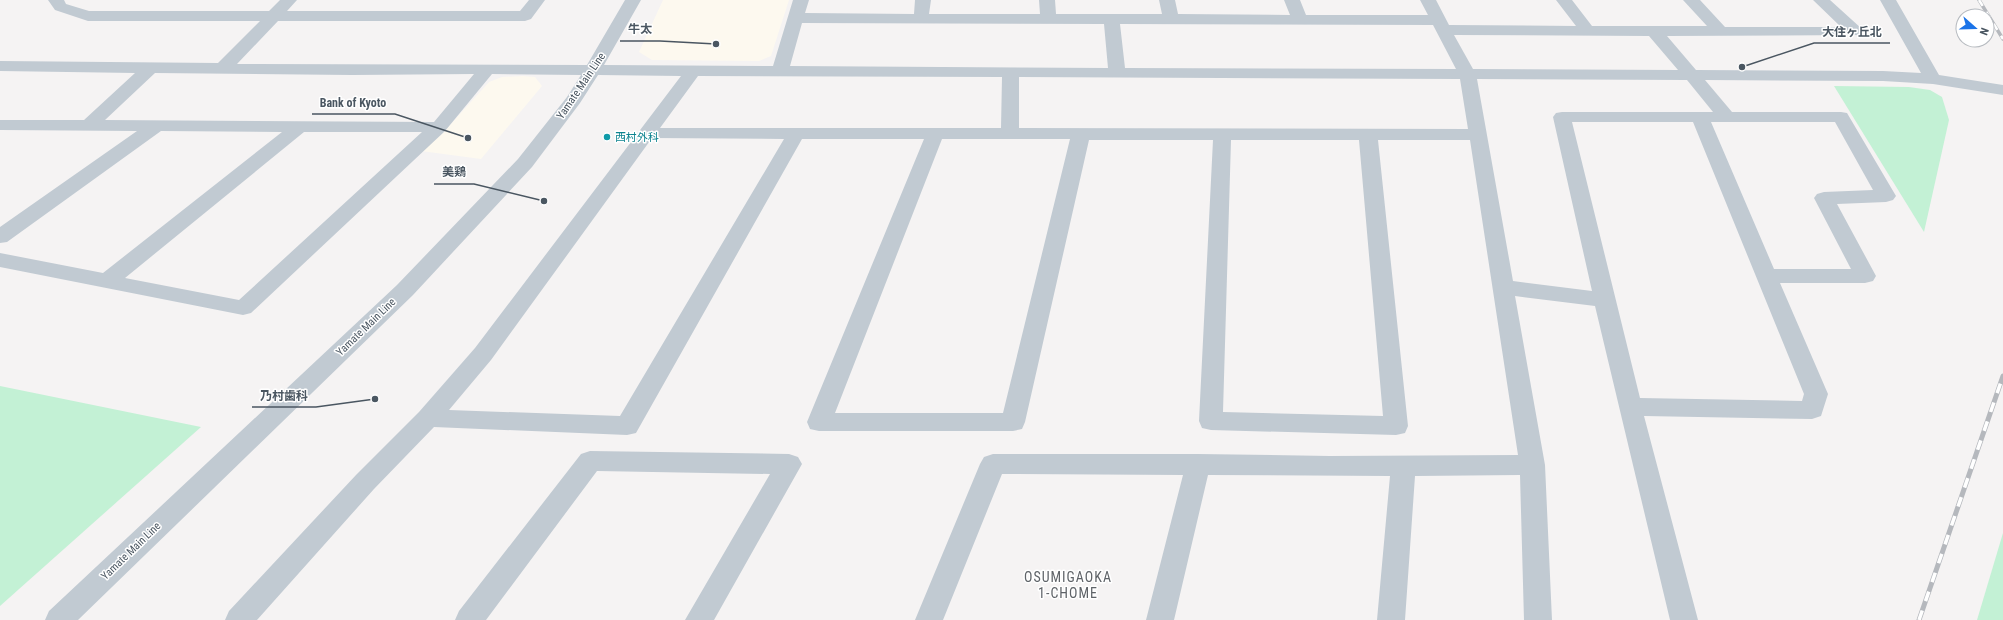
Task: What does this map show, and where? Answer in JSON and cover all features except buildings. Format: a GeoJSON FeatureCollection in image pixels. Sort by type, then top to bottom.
{"type":"FeatureCollection","features":[{"type":"Feature","properties":{"kind":"street"},"geometry":{"type":"LineString","coordinates":[[56,0],[60,7],[88,16],[271,18],[525,16],[537,0]]}},
{"type":"Feature","properties":{"kind":"street"},"geometry":{"type":"LineString","coordinates":[[148,16],[166,0]]}},
{"type":"Feature","properties":{"kind":"street"},"geometry":{"type":"LineString","coordinates":[[223,68],[289,0]]}},
{"type":"Feature","properties":{"kind":"street"},"geometry":{"type":"LineString","coordinates":[[400,17],[414,0]]}},
{"type":"Feature","properties":{"kind":"street","name":"Yamate Main Line"},"geometry":{"type":"LineString","coordinates":[[59,620],[405,290],[525,163],[574,99],[633,0]]}},
{"type":"Feature","properties":{"kind":"street"},"geometry":{"type":"LineString","coordinates":[[780,71],[801,0]]}},
{"type":"Feature","properties":{"kind":"street"},"geometry":{"type":"LineString","coordinates":[[921,19],[923,0]]}},
{"type":"Feature","properties":{"kind":"street"},"geometry":{"type":"LineString","coordinates":[[1047,0],[1048,20]]}},
{"type":"Feature","properties":{"kind":"street"},"geometry":{"type":"LineString","coordinates":[[1167,0],[1171,19]]}},
{"type":"Feature","properties":{"kind":"street"},"geometry":{"type":"LineString","coordinates":[[1292,0],[1300,20]]}},
{"type":"Feature","properties":{"kind":"street"},"geometry":{"type":"LineString","coordinates":[[1428,0],[1467,74],[1478,135],[1532,466],[1538,620]]}},
{"type":"Feature","properties":{"kind":"street"},"geometry":{"type":"LineString","coordinates":[[1564,0],[1587,30]]}},
{"type":"Feature","properties":{"kind":"street"},"geometry":{"type":"LineString","coordinates":[[1690,0],[1719,30]]}},
{"type":"Feature","properties":{"kind":"street"},"geometry":{"type":"LineString","coordinates":[[796,18],[1300,20],[1587,30],[1856,32],[1821,0]]}},
{"type":"Feature","properties":{"kind":"street"},"geometry":{"type":"LineString","coordinates":[[1888,0],[1933,79]]}},
{"type":"Feature","properties":{"kind":"street"},"geometry":{"type":"LineString","coordinates":[[1112,20],[1117,72]]}},
{"type":"Feature","properties":{"kind":"street"},"geometry":{"type":"LineString","coordinates":[[1654,31],[1727,117]]}},
{"type":"Feature","properties":{"kind":"street"},"geometry":{"type":"LineString","coordinates":[[0,66],[352,70],[487,69],[1883,76],[1933,79],[2003,90]]}},
{"type":"Feature","properties":{"kind":"street"},"geometry":{"type":"LineString","coordinates":[[88,126],[150,68]]}},
{"type":"Feature","properties":{"kind":"street"},"geometry":{"type":"LineString","coordinates":[[0,260],[243,308],[439,127],[487,69]]}},
{"type":"Feature","properties":{"kind":"street"},"geometry":{"type":"LineString","coordinates":[[238,620],[365,482],[428,418],[483,354],[693,71]]}},
{"type":"Feature","properties":{"kind":"street"},"geometry":{"type":"LineString","coordinates":[[1010,134],[1011,72]]}},
{"type":"Feature","properties":{"kind":"street"},"geometry":{"type":"LineString","coordinates":[[1684,620],[1630,407],[1562,117],[1840,117],[1886,196],[1824,198],[1865,276],[1768,276]]}},
{"type":"Feature","properties":{"kind":"street"},"geometry":{"type":"LineString","coordinates":[[1630,407],[1812,410],[1816,394],[1768,276],[1700,117]]}},
{"type":"Feature","properties":{"kind":"street"},"geometry":{"type":"LineString","coordinates":[[0,237],[156,126]]}},
{"type":"Feature","properties":{"kind":"street"},"geometry":{"type":"LineString","coordinates":[[107,281],[300,126]]}},
{"type":"Feature","properties":{"kind":"street"},"geometry":{"type":"LineString","coordinates":[[2,127],[439,127]]}},
{"type":"Feature","properties":{"kind":"street"},"geometry":{"type":"LineString","coordinates":[[647,133],[795,135],[1081,133],[1478,135]]}},
{"type":"Feature","properties":{"kind":"street"},"geometry":{"type":"LineString","coordinates":[[935,134],[819,422],[1013,422],[1081,133]]}},
{"type":"Feature","properties":{"kind":"street"},"geometry":{"type":"LineString","coordinates":[[1222,134],[1211,422],[1396,426],[1368,134]]}},
{"type":"Feature","properties":{"kind":"street"},"geometry":{"type":"LineString","coordinates":[[428,418],[627,426],[795,135]]}},
{"type":"Feature","properties":{"kind":"street"},"geometry":{"type":"LineString","coordinates":[[1502,286],[1605,300]]}},
{"type":"Feature","properties":{"kind":"street"},"geometry":{"type":"LineString","coordinates":[[469,620],[590,461],[789,464],[699,620]]}},
{"type":"Feature","properties":{"kind":"street"},"geometry":{"type":"LineString","coordinates":[[929,620],[993,464],[1198,464],[1403,468],[1532,466]]}},
{"type":"Feature","properties":{"kind":"street"},"geometry":{"type":"LineString","coordinates":[[1160,620],[1198,464]]}},
{"type":"Feature","properties":{"kind":"street"},"geometry":{"type":"LineString","coordinates":[[1391,620],[1403,468]]}},
{"type":"Feature","properties":{"kind":"shaded area"},"geometry":{"type":"Polygon","coordinates":[[[663,0],[789,0],[771,56],[759,61],[652,60],[639,52],[663,0]]]}},
{"type":"Feature","properties":{"kind":"shaded area"},"geometry":{"type":"Polygon","coordinates":[[[502,77],[535,77],[542,86],[481,159],[421,151],[441,135],[489,82],[502,77]]]}},
{"type":"Feature","properties":{"kind":"green space"},"geometry":{"type":"Polygon","coordinates":[[[1834,86],[1909,87],[1930,90],[1942,97],[1949,120],[1924,232],[1834,86]]]}},
{"type":"Feature","properties":{"kind":"green space"},"geometry":{"type":"Polygon","coordinates":[[[0,386],[201,427],[0,606],[0,386]]]}},
{"type":"Feature","properties":{"kind":"green space"},"geometry":{"type":"Polygon","coordinates":[[[2003,533],[2003,620],[1977,620],[2003,533]]]}},
{"type":"Feature","properties":{"kind":"railway"},"geometry":{"type":"LineString","coordinates":[[1979,0],[2003,39]]}},
{"type":"Feature","properties":{"kind":"railway"},"geometry":{"type":"LineString","coordinates":[[1919,620],[2003,376]]}},
{"type":"Feature","properties":{"kind":"place","name":"牛太"},"geometry":{"type":"Point","coordinates":[716,44]}},
{"type":"Feature","properties":{"kind":"place","name":"大住ヶ丘北"},"geometry":{"type":"Point","coordinates":[1742,67]}},
{"type":"Feature","properties":{"kind":"place","name":"西村外科"},"geometry":{"type":"Point","coordinates":[607,137]}},
{"type":"Feature","properties":{"kind":"place","name":"Bank of Kyoto"},"geometry":{"type":"Point","coordinates":[468,138]}},
{"type":"Feature","properties":{"kind":"place","name":"美鶏"},"geometry":{"type":"Point","coordinates":[544,201]}},
{"type":"Feature","properties":{"kind":"place","name":"乃村歯科"},"geometry":{"type":"Point","coordinates":[375,399]}},
{"type":"Feature","properties":{"kind":"district","name":"OSUMIGAOKA 1-CHOME"},"geometry":{"type":"Point","coordinates":[1068,586]}}]}
